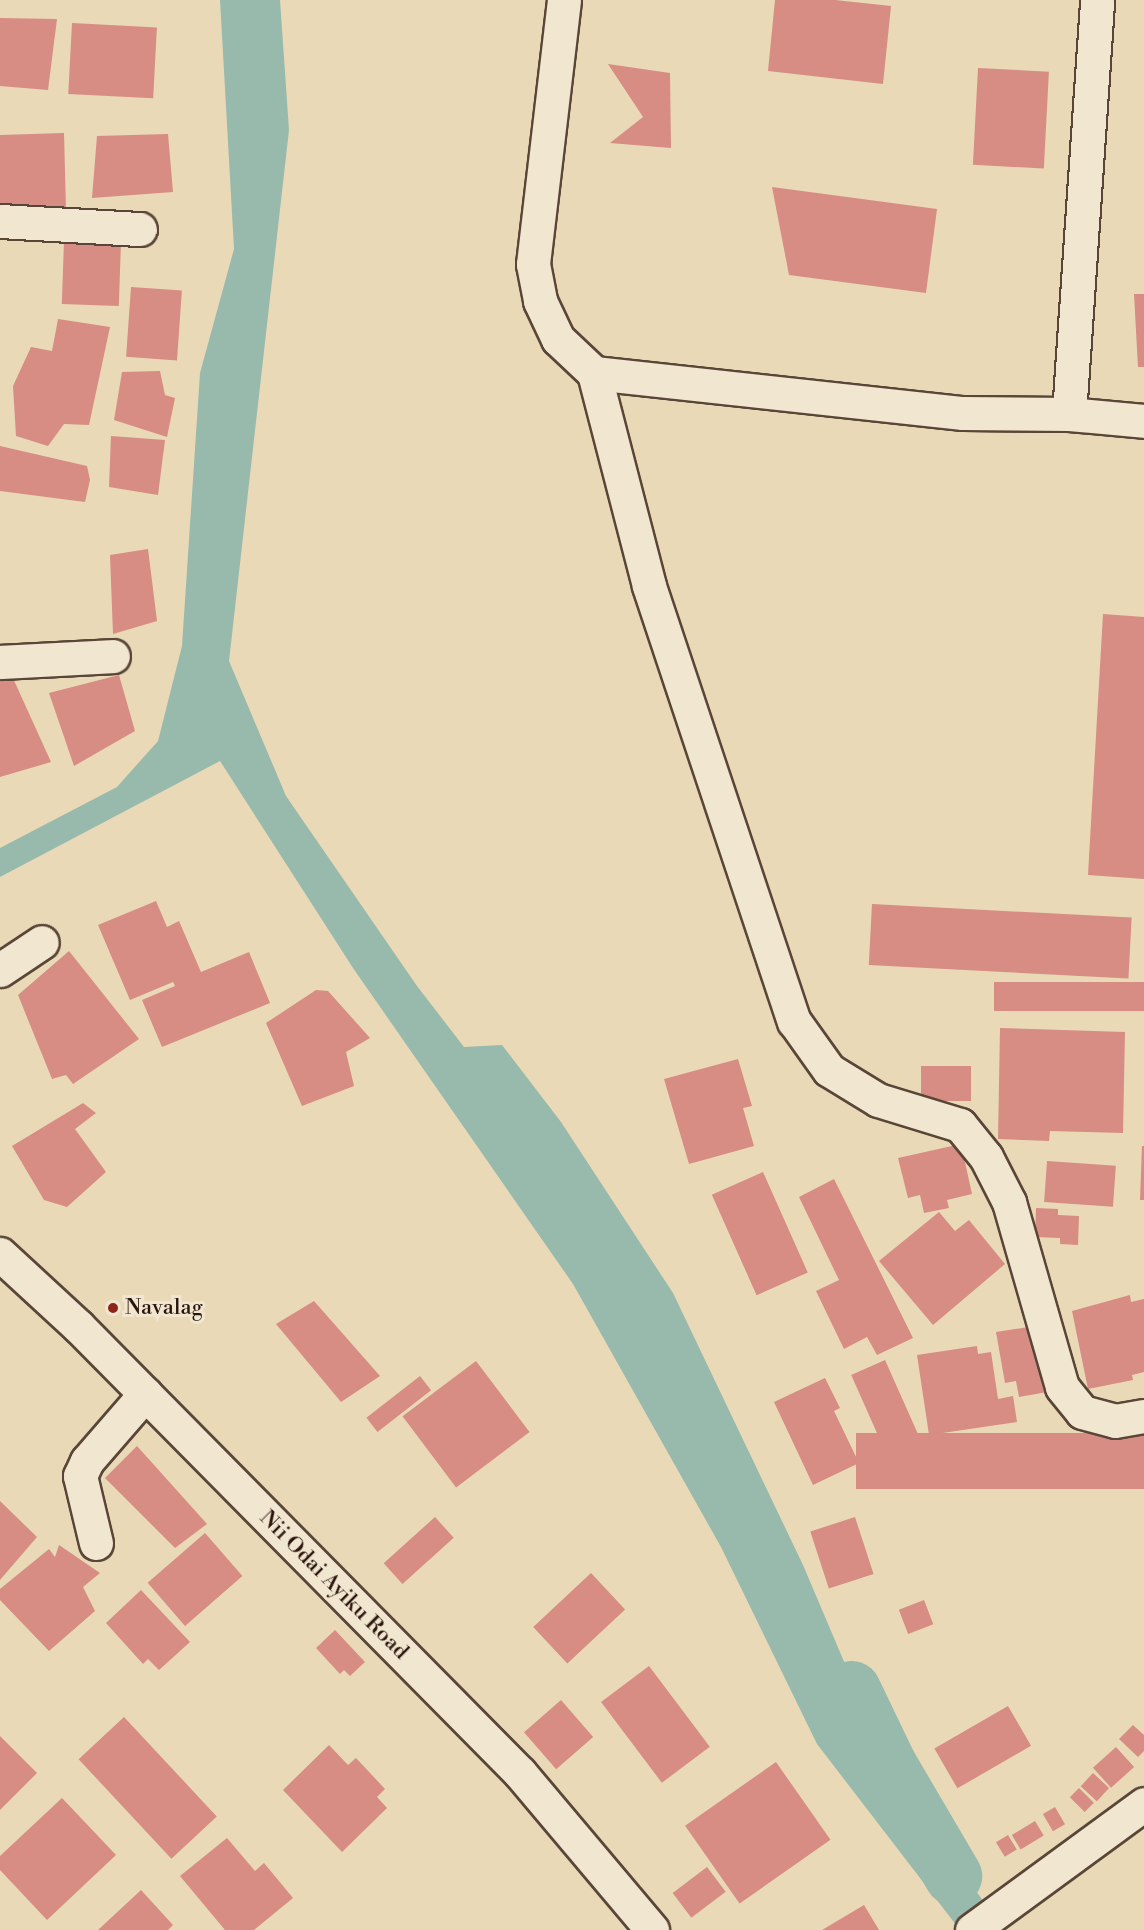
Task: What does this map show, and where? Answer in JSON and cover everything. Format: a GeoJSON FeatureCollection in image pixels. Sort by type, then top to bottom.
{"type":"FeatureCollection","features":[{"type":"Feature","properties":{"kind":"street"},"geometry":{"type":"LineString","coordinates":[[564,0],[533,264],[540,301],[558,339],[594,373],[648,586],[794,1021],[829,1070],[878,1100],[960,1125],[986,1157],[1009,1203],[1062,1387],[1082,1412],[1115,1421],[1144,1416]]}},
{"type":"Feature","properties":{"kind":"street"},"geometry":{"type":"LineString","coordinates":[[1069,414],[1097,0]]}},
{"type":"Feature","properties":{"kind":"street"},"geometry":{"type":"LineString","coordinates":[[0,222],[140,229]]}},
{"type":"Feature","properties":{"kind":"street"},"geometry":{"type":"LineString","coordinates":[[594,373],[963,413],[1069,414],[1144,422]]}},
{"type":"Feature","properties":{"kind":"street"},"geometry":{"type":"LineString","coordinates":[[0,662],[113,656]]}},
{"type":"Feature","properties":{"kind":"street"},"geometry":{"type":"LineString","coordinates":[[0,970],[42,942]]}},
{"type":"Feature","properties":{"kind":"street","name":"Nii Odai Ayiku Road"},"geometry":{"type":"LineString","coordinates":[[0,1254],[145,1394],[520,1773],[652,1930]]}},
{"type":"Feature","properties":{"kind":"street"},"geometry":{"type":"LineString","coordinates":[[96,1543],[80,1476],[87,1461],[145,1394]]}},
{"type":"Feature","properties":{"kind":"street"},"geometry":{"type":"LineString","coordinates":[[972,1930],[1144,1804]]}},
{"type":"Feature","properties":{"kind":"shaded area"},"geometry":{"type":"Polygon","coordinates":[[[220,0],[280,0],[289,130],[229,661],[286,796],[417,986],[464,1047],[502,1045],[561,1122],[673,1293],[803,1565],[896,1784],[1005,1930],[960,1930],[817,1744],[721,1547],[573,1284],[353,968],[220,761],[0,877],[0,848],[117,787],[158,741],[182,646],[200,373],[234,249],[220,0]]]}},
{"type":"Feature","properties":{"kind":"building"},"geometry":{"type":"Polygon","coordinates":[[[775,0],[835,0],[891,6],[883,84],[768,71],[775,0]]]}},
{"type":"Feature","properties":{"kind":"building"},"geometry":{"type":"Polygon","coordinates":[[[0,18],[57,19],[48,90],[0,86],[0,18]]]}},
{"type":"Feature","properties":{"kind":"building"},"geometry":{"type":"Polygon","coordinates":[[[72,23],[157,27],[153,98],[68,94],[72,23]]]}},
{"type":"Feature","properties":{"kind":"building"},"geometry":{"type":"Polygon","coordinates":[[[608,64],[670,73],[671,148],[610,143],[643,117],[608,64]]]}},
{"type":"Feature","properties":{"kind":"building"},"geometry":{"type":"Polygon","coordinates":[[[978,68],[1049,72],[1044,169],[973,165],[978,68]]]}},
{"type":"Feature","properties":{"kind":"building"},"geometry":{"type":"Polygon","coordinates":[[[64,133],[66,211],[0,203],[0,135],[64,133]]]}},
{"type":"Feature","properties":{"kind":"building"},"geometry":{"type":"Polygon","coordinates":[[[168,134],[173,192],[92,198],[97,136],[168,134]]]}},
{"type":"Feature","properties":{"kind":"building"},"geometry":{"type":"Polygon","coordinates":[[[772,187],[937,209],[926,293],[789,275],[772,187]]]}},
{"type":"Feature","properties":{"kind":"building"},"geometry":{"type":"Polygon","coordinates":[[[64,241],[121,243],[119,306],[62,304],[64,241]]]}},
{"type":"Feature","properties":{"kind":"building"},"geometry":{"type":"Polygon","coordinates":[[[131,287],[182,291],[177,360],[126,357],[131,287]]]}},
{"type":"Feature","properties":{"kind":"building"},"geometry":{"type":"Polygon","coordinates":[[[1134,294],[1144,294],[1144,367],[1138,367],[1134,294]]]}},
{"type":"Feature","properties":{"kind":"building"},"geometry":{"type":"Polygon","coordinates":[[[58,319],[110,327],[89,425],[64,424],[48,446],[16,436],[13,386],[31,347],[52,351],[58,319]]]}},
{"type":"Feature","properties":{"kind":"building"},"geometry":{"type":"Polygon","coordinates":[[[160,371],[165,395],[175,398],[167,437],[114,420],[122,372],[160,371]]]}},
{"type":"Feature","properties":{"kind":"building"},"geometry":{"type":"Polygon","coordinates":[[[111,436],[165,440],[158,495],[109,487],[111,436]]]}},
{"type":"Feature","properties":{"kind":"building"},"geometry":{"type":"Polygon","coordinates":[[[0,446],[87,466],[90,480],[85,502],[0,491],[0,446]]]}},
{"type":"Feature","properties":{"kind":"building"},"geometry":{"type":"Polygon","coordinates":[[[148,549],[157,621],[113,634],[110,555],[148,549]]]}},
{"type":"Feature","properties":{"kind":"building"},"geometry":{"type":"Polygon","coordinates":[[[1103,614],[1144,617],[1144,879],[1088,875],[1103,614]]]}},
{"type":"Feature","properties":{"kind":"building"},"geometry":{"type":"Polygon","coordinates":[[[119,675],[135,731],[74,766],[49,693],[119,675]]]}},
{"type":"Feature","properties":{"kind":"building"},"geometry":{"type":"Polygon","coordinates":[[[12,676],[51,762],[0,777],[0,682],[12,676]]]}},
{"type":"Feature","properties":{"kind":"building"},"geometry":{"type":"Polygon","coordinates":[[[156,901],[167,927],[179,921],[201,972],[249,952],[270,1003],[162,1047],[142,1000],[175,986],[173,982],[130,1000],[98,925],[156,901]]]}},
{"type":"Feature","properties":{"kind":"building"},"geometry":{"type":"Polygon","coordinates":[[[872,904],[1132,918],[1128,979],[869,965],[872,904]]]}},
{"type":"Feature","properties":{"kind":"building"},"geometry":{"type":"Polygon","coordinates":[[[69,951],[139,1039],[73,1084],[66,1075],[52,1079],[18,995],[69,951]]]}},
{"type":"Feature","properties":{"kind":"building"},"geometry":{"type":"Polygon","coordinates":[[[994,982],[1144,982],[1144,1011],[994,1011],[994,982]]]}},
{"type":"Feature","properties":{"kind":"building"},"geometry":{"type":"Polygon","coordinates":[[[316,990],[328,991],[370,1038],[346,1052],[354,1086],[302,1106],[266,1023],[316,990]]]}},
{"type":"Feature","properties":{"kind":"building"},"geometry":{"type":"Polygon","coordinates":[[[1000,1028],[1125,1032],[1123,1133],[1050,1131],[1049,1141],[998,1139],[1000,1028]]]}},
{"type":"Feature","properties":{"kind":"building"},"geometry":{"type":"Polygon","coordinates":[[[738,1059],[752,1106],[743,1108],[754,1146],[689,1164],[664,1079],[738,1059]]]}},
{"type":"Feature","properties":{"kind":"building"},"geometry":{"type":"Polygon","coordinates":[[[921,1066],[971,1066],[971,1101],[921,1101],[921,1066]]]}},
{"type":"Feature","properties":{"kind":"building"},"geometry":{"type":"Polygon","coordinates":[[[83,1103],[96,1113],[75,1129],[106,1172],[67,1207],[44,1200],[12,1146],[83,1103]]]}},
{"type":"Feature","properties":{"kind":"building"},"geometry":{"type":"Polygon","coordinates":[[[961,1144],[972,1194],[947,1200],[949,1208],[924,1213],[920,1195],[908,1198],[898,1158],[961,1144]]]}},
{"type":"Feature","properties":{"kind":"building"},"geometry":{"type":"Polygon","coordinates":[[[1142,1146],[1144,1146],[1144,1200],[1140,1200],[1142,1146]]]}},
{"type":"Feature","properties":{"kind":"building"},"geometry":{"type":"Polygon","coordinates":[[[1047,1161],[1116,1166],[1113,1207],[1044,1202],[1047,1161]]]}},
{"type":"Feature","properties":{"kind":"building"},"geometry":{"type":"Polygon","coordinates":[[[763,1172],[808,1272],[757,1295],[712,1195],[763,1172]]]}},
{"type":"Feature","properties":{"kind":"building"},"geometry":{"type":"Polygon","coordinates":[[[834,1179],[913,1338],[877,1355],[867,1337],[844,1349],[816,1291],[839,1280],[799,1197],[834,1179]]]}},
{"type":"Feature","properties":{"kind":"building"},"geometry":{"type":"Polygon","coordinates":[[[1036,1208],[1058,1209],[1058,1215],[1079,1216],[1078,1245],[1060,1244],[1060,1238],[1035,1237],[1036,1208]]]}},
{"type":"Feature","properties":{"kind":"building"},"geometry":{"type":"Polygon","coordinates":[[[939,1212],[955,1231],[969,1220],[1005,1264],[933,1325],[879,1261],[939,1212]]]}},
{"type":"Feature","properties":{"kind":"building"},"geometry":{"type":"Polygon","coordinates":[[[1130,1295],[1131,1302],[1144,1299],[1144,1372],[1132,1375],[1133,1380],[1088,1389],[1072,1311],[1130,1295]]]}},
{"type":"Feature","properties":{"kind":"building"},"geometry":{"type":"Polygon","coordinates":[[[314,1301],[380,1376],[341,1402],[276,1324],[314,1301]]]}},
{"type":"Feature","properties":{"kind":"building"},"geometry":{"type":"Polygon","coordinates":[[[1035,1326],[1047,1392],[1019,1397],[1016,1381],[1005,1383],[996,1332],[1035,1326]]]}},
{"type":"Feature","properties":{"kind":"building"},"geometry":{"type":"Polygon","coordinates":[[[977,1346],[978,1354],[991,1352],[998,1399],[1013,1396],[1017,1422],[929,1435],[917,1355],[977,1346]]]}},
{"type":"Feature","properties":{"kind":"building"},"geometry":{"type":"Polygon","coordinates":[[[885,1360],[923,1446],[889,1461],[851,1375],[885,1360]]]}},
{"type":"Feature","properties":{"kind":"building"},"geometry":{"type":"Polygon","coordinates":[[[476,1361],[530,1432],[456,1487],[403,1416],[476,1361]]]}},
{"type":"Feature","properties":{"kind":"building"},"geometry":{"type":"Polygon","coordinates":[[[420,1376],[431,1390],[377,1432],[366,1418],[420,1376]]]}},
{"type":"Feature","properties":{"kind":"building"},"geometry":{"type":"Polygon","coordinates":[[[825,1378],[840,1408],[834,1411],[859,1463],[813,1485],[774,1402],[825,1378]]]}},
{"type":"Feature","properties":{"kind":"building"},"geometry":{"type":"Polygon","coordinates":[[[856,1433],[1144,1433],[1144,1489],[856,1489],[856,1433]]]}},
{"type":"Feature","properties":{"kind":"building"},"geometry":{"type":"Polygon","coordinates":[[[137,1446],[207,1524],[175,1548],[105,1478],[137,1446]]]}},
{"type":"Feature","properties":{"kind":"building"},"geometry":{"type":"Polygon","coordinates":[[[0,1501],[37,1537],[0,1580],[0,1501]]]}},
{"type":"Feature","properties":{"kind":"building"},"geometry":{"type":"Polygon","coordinates":[[[435,1517],[454,1538],[402,1584],[384,1563],[435,1517]]]}},
{"type":"Feature","properties":{"kind":"building"},"geometry":{"type":"Polygon","coordinates":[[[855,1517],[874,1574],[829,1589],[810,1532],[855,1517]]]}},
{"type":"Feature","properties":{"kind":"building"},"geometry":{"type":"Polygon","coordinates":[[[205,1533],[242,1576],[185,1626],[148,1583],[205,1533]]]}},
{"type":"Feature","properties":{"kind":"building"},"geometry":{"type":"Polygon","coordinates":[[[59,1545],[100,1573],[83,1587],[95,1611],[49,1651],[0,1600],[0,1589],[49,1549],[55,1557],[59,1545]]]}},
{"type":"Feature","properties":{"kind":"building"},"geometry":{"type":"Polygon","coordinates":[[[591,1573],[625,1610],[567,1663],[533,1627],[591,1573]]]}},
{"type":"Feature","properties":{"kind":"building"},"geometry":{"type":"Polygon","coordinates":[[[141,1590],[190,1642],[159,1670],[148,1659],[143,1664],[106,1623],[141,1590]]]}},
{"type":"Feature","properties":{"kind":"building"},"geometry":{"type":"Polygon","coordinates":[[[924,1600],[933,1624],[908,1634],[899,1610],[924,1600]]]}},
{"type":"Feature","properties":{"kind":"building"},"geometry":{"type":"Polygon","coordinates":[[[335,1630],[365,1662],[350,1676],[344,1670],[340,1674],[316,1648],[335,1630]]]}},
{"type":"Feature","properties":{"kind":"building"},"geometry":{"type":"Polygon","coordinates":[[[649,1666],[710,1747],[662,1783],[601,1702],[649,1666]]]}},
{"type":"Feature","properties":{"kind":"building"},"geometry":{"type":"Polygon","coordinates":[[[561,1700],[593,1737],[556,1769],[524,1732],[561,1700]]]}},
{"type":"Feature","properties":{"kind":"building"},"geometry":{"type":"Polygon","coordinates":[[[1008,1706],[1031,1746],[957,1788],[934,1748],[1008,1706]]]}},
{"type":"Feature","properties":{"kind":"building"},"geometry":{"type":"Polygon","coordinates":[[[124,1717],[217,1816],[171,1859],[79,1759],[124,1717]]]}},
{"type":"Feature","properties":{"kind":"building"},"geometry":{"type":"Polygon","coordinates":[[[1133,1725],[1144,1735],[1144,1751],[1138,1757],[1119,1739],[1133,1725]]]}},
{"type":"Feature","properties":{"kind":"building"},"geometry":{"type":"Polygon","coordinates":[[[0,1736],[37,1773],[0,1810],[0,1736]]]}},
{"type":"Feature","properties":{"kind":"building"},"geometry":{"type":"Polygon","coordinates":[[[329,1745],[348,1765],[356,1758],[385,1789],[377,1797],[387,1808],[342,1852],[283,1790],[329,1745]]]}},
{"type":"Feature","properties":{"kind":"building"},"geometry":{"type":"Polygon","coordinates":[[[1116,1747],[1134,1767],[1111,1788],[1093,1768],[1116,1747]]]}},
{"type":"Feature","properties":{"kind":"building"},"geometry":{"type":"Polygon","coordinates":[[[776,1762],[830,1840],[740,1903],[685,1826],[776,1762]]]}},
{"type":"Feature","properties":{"kind":"building"},"geometry":{"type":"Polygon","coordinates":[[[1093,1773],[1109,1788],[1097,1801],[1081,1786],[1093,1773]]]}},
{"type":"Feature","properties":{"kind":"building"},"geometry":{"type":"Polygon","coordinates":[[[1079,1788],[1094,1803],[1085,1812],[1070,1797],[1079,1788]]]}},
{"type":"Feature","properties":{"kind":"building"},"geometry":{"type":"Polygon","coordinates":[[[62,1798],[116,1855],[47,1920],[0,1870],[0,1856],[62,1798]]]}},
{"type":"Feature","properties":{"kind":"building"},"geometry":{"type":"Polygon","coordinates":[[[1055,1807],[1065,1824],[1053,1831],[1043,1814],[1055,1807]]]}},
{"type":"Feature","properties":{"kind":"building"},"geometry":{"type":"Polygon","coordinates":[[[1035,1821],[1044,1836],[1021,1849],[1012,1835],[1035,1821]]]}},
{"type":"Feature","properties":{"kind":"building"},"geometry":{"type":"Polygon","coordinates":[[[1008,1835],[1017,1850],[1005,1857],[996,1842],[1008,1835]]]}},
{"type":"Feature","properties":{"kind":"building"},"geometry":{"type":"Polygon","coordinates":[[[227,1838],[255,1871],[264,1863],[293,1898],[254,1930],[225,1930],[180,1876],[227,1838]]]}},
{"type":"Feature","properties":{"kind":"building"},"geometry":{"type":"Polygon","coordinates":[[[707,1867],[726,1892],[691,1918],[673,1893],[707,1867]]]}},
{"type":"Feature","properties":{"kind":"building"},"geometry":{"type":"Polygon","coordinates":[[[141,1890],[173,1925],[168,1930],[98,1930],[141,1890]]]}},
{"type":"Feature","properties":{"kind":"building"},"geometry":{"type":"Polygon","coordinates":[[[864,1905],[879,1930],[822,1930],[864,1905]]]}},
{"type":"Feature","properties":{"kind":"waterway"},"geometry":{"type":"LineString","coordinates":[[852,1690],[888,1765],[953,1876]]}},
{"type":"Feature","properties":{"kind":"place","name":"Navalag"},"geometry":{"type":"Point","coordinates":[113,1308]}}]}
